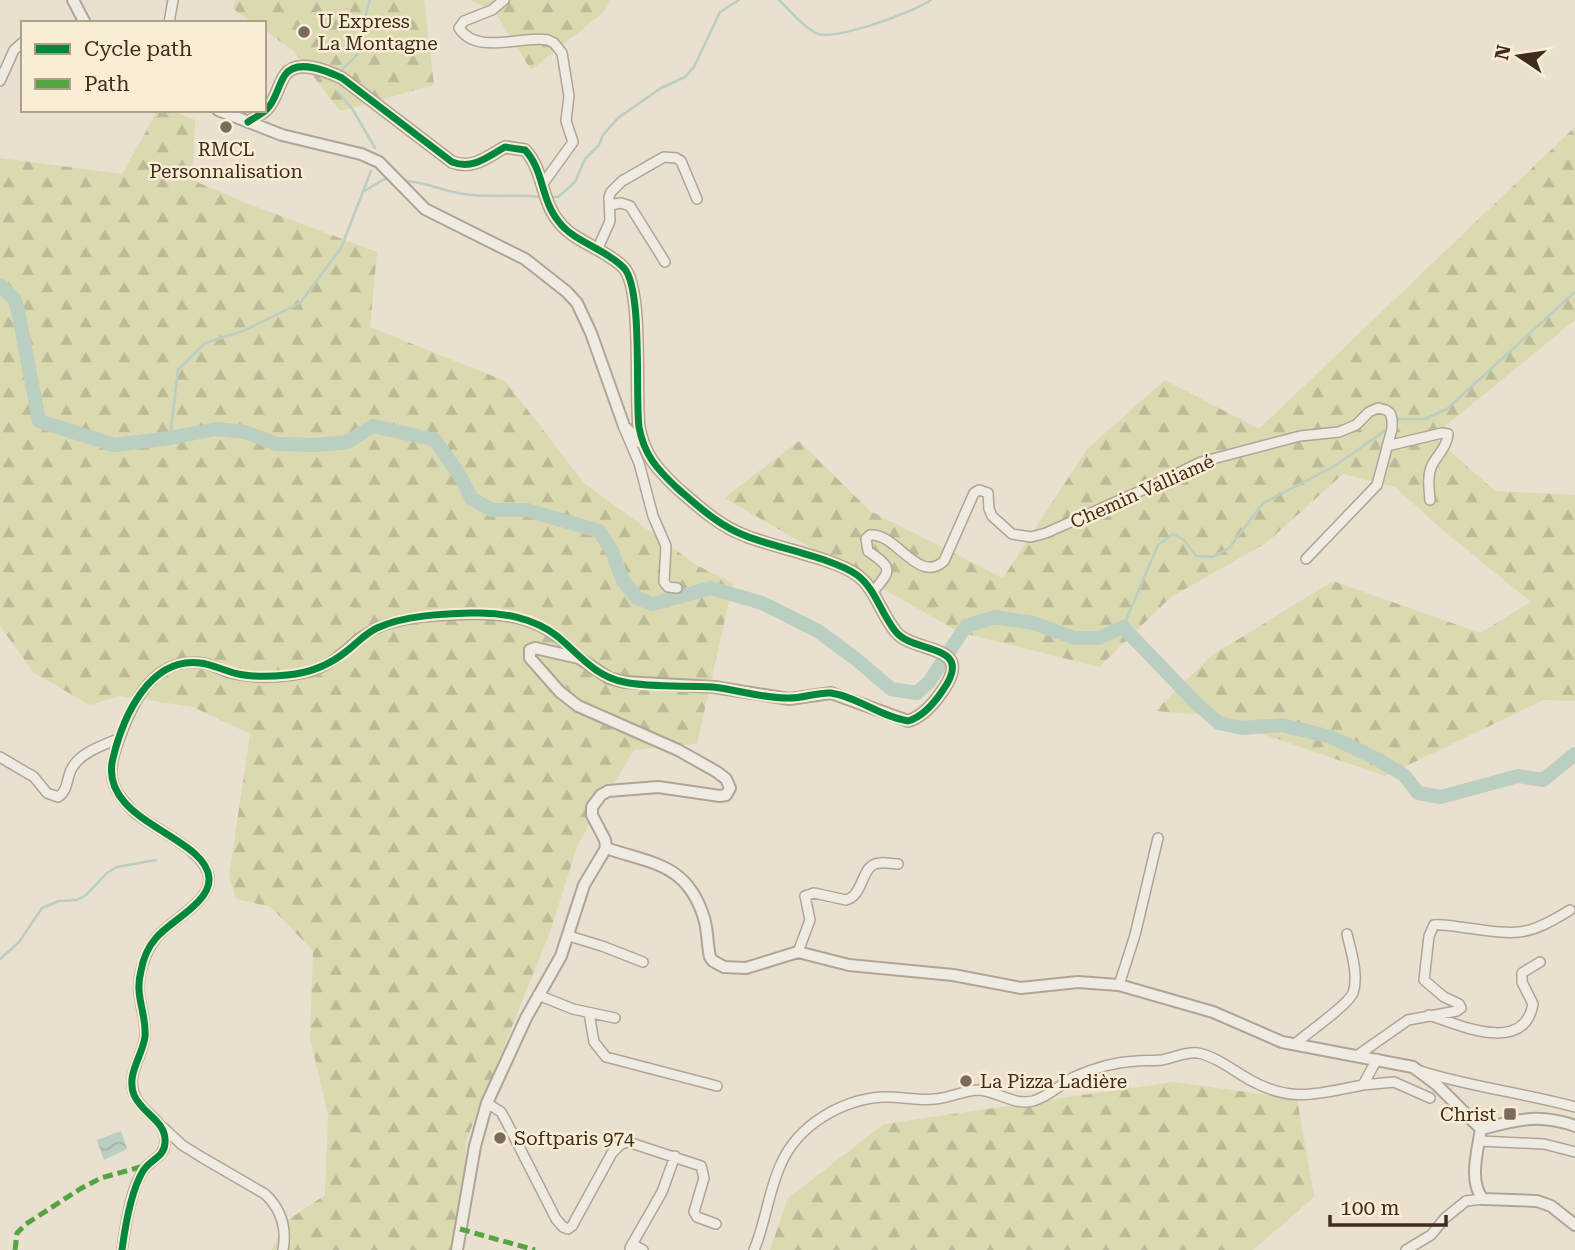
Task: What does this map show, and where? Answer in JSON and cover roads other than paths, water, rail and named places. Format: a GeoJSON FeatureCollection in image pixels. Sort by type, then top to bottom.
{"type":"FeatureCollection","features":[{"type":"Feature","properties":{"kind":"street"},"geometry":{"type":"LineString","coordinates":[[73,0],[84,21]]}},
{"type":"Feature","properties":{"kind":"street"},"geometry":{"type":"LineString","coordinates":[[169,21],[173,0]]}},
{"type":"Feature","properties":{"kind":"street"},"geometry":{"type":"LineString","coordinates":[[504,0],[492,10],[464,21],[459,27],[469,37],[483,42],[548,40],[562,53],[569,96],[566,121],[573,142],[546,195]]}},
{"type":"Feature","properties":{"kind":"street"},"geometry":{"type":"LineString","coordinates":[[0,82],[14,50],[21,44]]}},
{"type":"Feature","properties":{"kind":"street"},"geometry":{"type":"LineString","coordinates":[[266,110],[285,75],[298,66],[328,72],[342,78],[452,162],[474,164],[505,147],[525,150],[536,166],[560,225],[623,267],[634,285],[637,415],[642,443],[654,466],[718,522],[745,536],[847,569],[866,583],[896,632],[906,641],[939,651],[949,658],[953,665],[948,682],[919,716],[908,721],[831,693],[789,699],[713,687],[624,682],[609,678],[579,658],[544,627],[528,620],[497,613],[436,615],[394,622],[363,636],[334,661],[304,673],[250,676],[230,673],[202,663],[185,662],[160,671],[149,682],[128,717],[111,771],[117,793],[137,815],[202,861],[209,878],[204,894],[196,904],[155,938],[148,949],[141,969],[138,999],[145,1037],[134,1068],[133,1090],[140,1105],[182,1145],[265,1194],[275,1204],[284,1227],[283,1250]]}},
{"type":"Feature","properties":{"kind":"street"},"geometry":{"type":"LineString","coordinates":[[223,112],[282,135],[361,154],[379,162],[425,209],[525,259],[567,292],[577,303],[591,333],[639,463],[653,516],[666,546],[664,582],[668,587],[677,588]]}},
{"type":"Feature","properties":{"kind":"street"},"geometry":{"type":"LineString","coordinates":[[248,122],[263,112]]}},
{"type":"Feature","properties":{"kind":"street"},"geometry":{"type":"LineString","coordinates":[[598,248],[610,221],[611,191],[622,181],[664,157],[681,161],[697,199]]}},
{"type":"Feature","properties":{"kind":"street"},"geometry":{"type":"LineString","coordinates":[[610,205],[621,203],[631,206],[665,261]]}},
{"type":"Feature","properties":{"kind":"street","name":"Chemin Valliamé"},"geometry":{"type":"LineString","coordinates":[[872,593],[887,576],[888,570],[885,563],[868,551],[866,539],[870,535],[882,537],[917,563],[931,568],[939,566],[949,551],[974,493],[979,490],[988,493],[989,509],[999,523],[1012,534],[1031,537],[1046,534],[1201,462],[1300,436],[1339,432],[1356,425],[1369,412],[1378,408],[1386,410],[1392,424],[1377,485],[1306,559]]}},
{"type":"Feature","properties":{"kind":"street"},"geometry":{"type":"LineString","coordinates":[[624,426],[632,427],[637,415]]}},
{"type":"Feature","properties":{"kind":"street"},"geometry":{"type":"LineString","coordinates":[[624,426],[642,443]]}},
{"type":"Feature","properties":{"kind":"street"},"geometry":{"type":"LineString","coordinates":[[1387,446],[1448,433],[1442,453],[1430,471],[1430,500]]}},
{"type":"Feature","properties":{"kind":"street"},"geometry":{"type":"LineString","coordinates":[[457,1250],[475,1146],[487,1102],[538,995],[561,956],[584,884],[606,848],[605,840],[592,816],[592,807],[601,795],[608,791],[658,787],[720,796],[726,795],[730,788],[726,779],[717,772],[678,750],[578,706],[560,692],[528,654],[535,648],[579,658]]}},
{"type":"Feature","properties":{"kind":"street"},"geometry":{"type":"LineString","coordinates":[[0,757],[34,777],[47,793],[58,797],[65,791],[72,768],[78,761],[120,738]]}},
{"type":"Feature","properties":{"kind":"street"},"geometry":{"type":"LineString","coordinates":[[1119,985],[1135,935],[1158,838]]}},
{"type":"Feature","properties":{"kind":"street"},"geometry":{"type":"LineString","coordinates":[[606,848],[655,863],[679,876],[702,911],[710,957],[718,964],[732,968],[746,968],[797,952],[849,965],[953,975],[1021,988],[1078,982],[1119,985],[1213,1012],[1268,1037],[1294,1044],[1405,1064],[1463,1083],[1531,1095],[1575,1107]]}},
{"type":"Feature","properties":{"kind":"street"},"geometry":{"type":"LineString","coordinates":[[797,952],[809,923],[810,913],[805,899],[808,894],[814,892],[851,899],[872,865],[878,862],[898,864]]}},
{"type":"Feature","properties":{"kind":"street"},"geometry":{"type":"LineString","coordinates":[[1358,1055],[1408,1020],[1461,1008],[1459,1003],[1444,997],[1424,980],[1429,936],[1434,925],[1498,933],[1521,933],[1539,928],[1570,910]]}},
{"type":"Feature","properties":{"kind":"street"},"geometry":{"type":"LineString","coordinates":[[1294,1044],[1343,1005],[1353,992],[1354,966],[1347,934]]}},
{"type":"Feature","properties":{"kind":"street"},"geometry":{"type":"LineString","coordinates":[[569,936],[643,962]]}},
{"type":"Feature","properties":{"kind":"street"},"geometry":{"type":"LineString","coordinates":[[1427,1015],[1488,1034],[1501,1034],[1514,1029],[1522,1024],[1533,1007],[1522,982],[1522,974],[1540,962]]}},
{"type":"Feature","properties":{"kind":"street"},"geometry":{"type":"LineString","coordinates":[[538,995],[552,1002],[615,1018]]}},
{"type":"Feature","properties":{"kind":"street"},"geometry":{"type":"LineString","coordinates":[[589,1013],[594,1042],[606,1057],[717,1086]]}},
{"type":"Feature","properties":{"kind":"street"},"geometry":{"type":"LineString","coordinates":[[754,1250],[762,1232],[773,1182],[782,1160],[813,1123],[833,1110],[858,1102],[883,1097],[936,1099],[976,1090],[992,1092],[1009,1100],[1030,1102],[1071,1079],[1102,1067],[1197,1053],[1220,1062],[1253,1082],[1281,1093],[1305,1096],[1394,1082],[1430,1098]]}},
{"type":"Feature","properties":{"kind":"street"},"geometry":{"type":"LineString","coordinates":[[1363,1085],[1377,1059]]}},
{"type":"Feature","properties":{"kind":"street"},"geometry":{"type":"LineString","coordinates":[[1420,1071],[1481,1129]]}},
{"type":"Feature","properties":{"kind":"street"},"geometry":{"type":"LineString","coordinates":[[487,1102],[501,1112],[556,1219],[563,1227],[572,1226],[612,1153],[621,1144],[633,1142],[701,1166],[704,1178],[694,1212],[697,1217],[716,1224]]}},
{"type":"Feature","properties":{"kind":"street"},"geometry":{"type":"LineString","coordinates":[[1481,1129],[1535,1117],[1575,1126]]}},
{"type":"Feature","properties":{"kind":"street"},"geometry":{"type":"LineString","coordinates":[[122,1250],[126,1224],[141,1174],[164,1151],[163,1127]]}},
{"type":"Feature","properties":{"kind":"street"},"geometry":{"type":"LineString","coordinates":[[1481,1129],[1476,1178],[1483,1199]]}},
{"type":"Feature","properties":{"kind":"street"},"geometry":{"type":"LineString","coordinates":[[1480,1141],[1534,1143],[1575,1152]]}},
{"type":"Feature","properties":{"kind":"street"},"geometry":{"type":"LineString","coordinates":[[643,1250],[631,1246],[662,1192],[674,1156]]}},
{"type":"Feature","properties":{"kind":"street"},"geometry":{"type":"LineString","coordinates":[[1406,1250],[1431,1235],[1445,1218],[1466,1201],[1537,1201],[1551,1206],[1575,1225]]}},
{"type":"Feature","properties":{"kind":"water"},"geometry":{"type":"Polygon","coordinates":[[[121,1131],[127,1149],[104,1160],[97,1140],[121,1131]]]}},
{"type":"Feature","properties":{"kind":"waterway"},"geometry":{"type":"LineString","coordinates":[[340,72],[360,50],[370,0]]}},
{"type":"Feature","properties":{"kind":"waterway"},"geometry":{"type":"LineString","coordinates":[[549,197],[558,197],[575,182],[585,159],[599,145],[603,135],[618,118],[661,88],[685,77],[694,67],[720,12],[739,0]]}},
{"type":"Feature","properties":{"kind":"waterway"},"geometry":{"type":"LineString","coordinates":[[779,0],[806,26],[825,35],[874,24],[931,0]]}},
{"type":"Feature","properties":{"kind":"waterway"},"geometry":{"type":"LineString","coordinates":[[337,91],[353,110],[375,148]]}},
{"type":"Feature","properties":{"kind":"waterway"},"geometry":{"type":"LineString","coordinates":[[170,438],[178,370],[205,343],[243,331],[300,303],[341,248],[371,171]]}},
{"type":"Feature","properties":{"kind":"waterway"},"geometry":{"type":"LineString","coordinates":[[363,192],[384,179],[391,180]]}},
{"type":"Feature","properties":{"kind":"waterway"},"geometry":{"type":"LineString","coordinates":[[404,181],[474,195],[542,197]]}},
{"type":"Feature","properties":{"kind":"waterway"},"geometry":{"type":"LineString","coordinates":[[0,286],[14,299],[18,310],[39,421],[114,445],[216,429],[245,432],[276,444],[317,445],[347,442],[373,426],[435,440],[472,499],[492,510],[527,510],[599,531],[612,551],[623,581],[637,598],[652,604],[711,588],[762,603],[818,631],[891,689],[917,693],[929,682],[966,626],[995,617],[1033,623],[1075,638],[1099,638],[1123,627],[1197,704],[1219,723],[1242,728],[1282,725],[1331,737],[1404,775],[1418,793],[1441,797],[1518,776],[1543,780],[1575,754]]}},
{"type":"Feature","properties":{"kind":"waterway"},"geometry":{"type":"LineString","coordinates":[[1396,421],[1425,419],[1447,409],[1575,292]]}},
{"type":"Feature","properties":{"kind":"waterway"},"geometry":{"type":"LineString","coordinates":[[1123,627],[1158,545],[1173,534],[1184,540],[1196,556],[1213,557],[1229,548],[1263,503],[1333,467],[1389,428]]}},
{"type":"Feature","properties":{"kind":"waterway"},"geometry":{"type":"LineString","coordinates":[[0,959],[19,942],[42,908],[59,901],[77,900],[117,867],[156,860]]}},
{"type":"Feature","properties":{"kind":"place","name":"U Express La Montagne"},"geometry":{"type":"Point","coordinates":[304,32]}},
{"type":"Feature","properties":{"kind":"place","name":"RMCL Personnalisation"},"geometry":{"type":"Point","coordinates":[226,127]}},
{"type":"Feature","properties":{"kind":"place","name":"La Pizza Ladière"},"geometry":{"type":"Point","coordinates":[966,1081]}},
{"type":"Feature","properties":{"kind":"place","name":"Christ"},"geometry":{"type":"Point","coordinates":[1510,1114]}},
{"type":"Feature","properties":{"kind":"place","name":"Softparis 974"},"geometry":{"type":"Point","coordinates":[500,1138]}}]}
